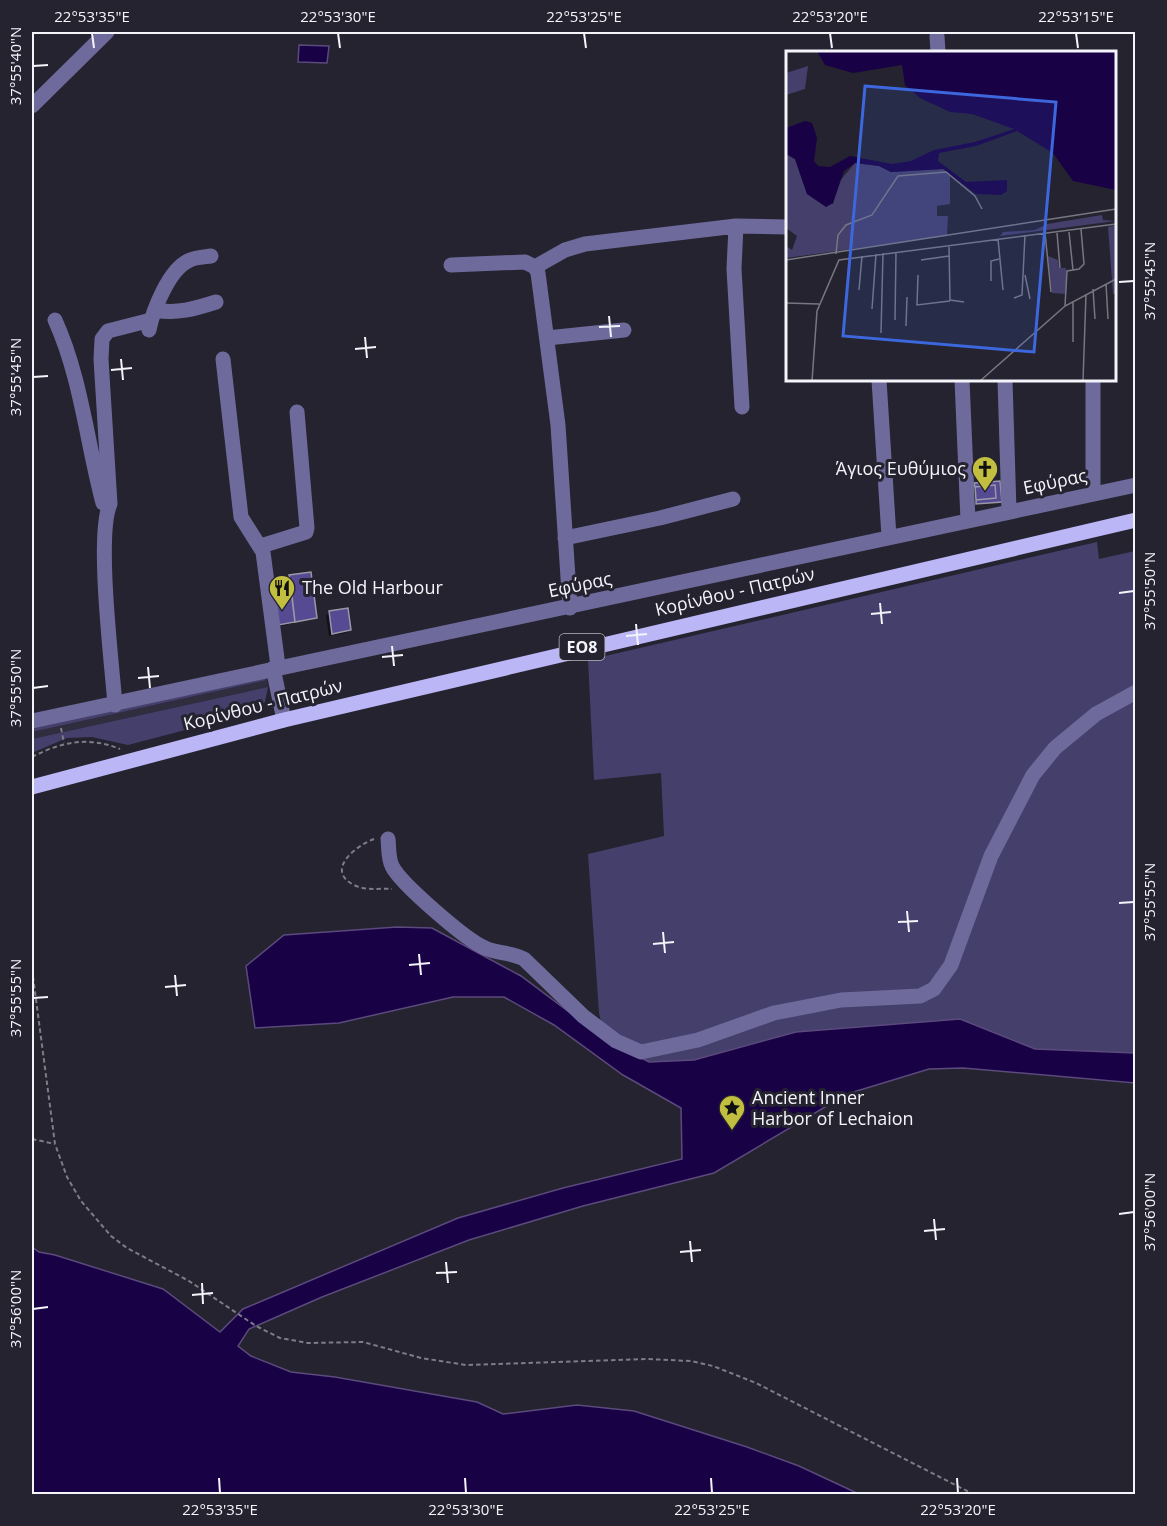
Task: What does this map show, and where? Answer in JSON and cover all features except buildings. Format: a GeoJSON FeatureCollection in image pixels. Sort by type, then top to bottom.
{"type":"FeatureCollection","features":[{"type":"Feature","properties":{"kind":"main road","name":"Κορίνθου - Πατρών"},"geometry":{"type":"LineString","coordinates":[[32,787],[140,756],[284,720],[1136,520]]}},
{"type":"Feature","properties":{"kind":"street"},"geometry":{"type":"LineString","coordinates":[[32,106],[107,32]]}},
{"type":"Feature","properties":{"kind":"street"},"geometry":{"type":"LineString","coordinates":[[937,36],[938,51]]}},
{"type":"Feature","properties":{"kind":"street"},"geometry":{"type":"LineString","coordinates":[[736,226],[735,269],[742,407]]}},
{"type":"Feature","properties":{"kind":"street"},"geometry":{"type":"LineString","coordinates":[[534,267],[565,250],[585,244],[736,226],[786,227]]}},
{"type":"Feature","properties":{"kind":"street"},"geometry":{"type":"LineString","coordinates":[[151,320],[159,297],[186,261],[211,256]]}},
{"type":"Feature","properties":{"kind":"street"},"geometry":{"type":"LineString","coordinates":[[451,265],[525,262],[534,267],[538,273],[558,425],[570,608]]}},
{"type":"Feature","properties":{"kind":"street"},"geometry":{"type":"LineString","coordinates":[[106,514],[110,504],[101,359],[102,339],[108,331],[186,312],[216,302]]}},
{"type":"Feature","properties":{"kind":"street"},"geometry":{"type":"LineString","coordinates":[[55,320],[81,406],[106,514],[105,553],[115,705]]}},
{"type":"Feature","properties":{"kind":"street"},"geometry":{"type":"LineString","coordinates":[[547,338],[624,330]]}},
{"type":"Feature","properties":{"kind":"street"},"geometry":{"type":"LineString","coordinates":[[223,359],[241,517],[261,546],[275,667],[284,720]]}},
{"type":"Feature","properties":{"kind":"street"},"geometry":{"type":"LineString","coordinates":[[879,381],[889,537]]}},
{"type":"Feature","properties":{"kind":"street"},"geometry":{"type":"LineString","coordinates":[[962,381],[969,520]]}},
{"type":"Feature","properties":{"kind":"street"},"geometry":{"type":"LineString","coordinates":[[1005,381],[1009,512]]}},
{"type":"Feature","properties":{"kind":"street"},"geometry":{"type":"LineString","coordinates":[[1093,381],[1093,494]]}},
{"type":"Feature","properties":{"kind":"street"},"geometry":{"type":"LineString","coordinates":[[261,546],[297,536],[306,532],[308,528],[297,412]]}},
{"type":"Feature","properties":{"kind":"street","name":"Εφύρας"},"geometry":{"type":"LineString","coordinates":[[32,721],[115,705],[275,667],[570,608],[1136,485]]}},
{"type":"Feature","properties":{"kind":"street"},"geometry":{"type":"LineString","coordinates":[[565,538],[660,518],[733,499]]}},
{"type":"Feature","properties":{"kind":"street"},"geometry":{"type":"LineString","coordinates":[[388,838],[391,865],[398,875],[440,916],[485,948],[513,953],[524,960],[583,1016],[615,1041],[629,1049],[651,1051],[720,1033],[774,1013],[841,1000],[920,996],[934,989],[951,965],[991,856],[1034,775],[1056,748],[1096,714],[1136,692]]}},
{"type":"Feature","properties":{"kind":"path"},"geometry":{"type":"LineString","coordinates":[[32,758],[56,745],[74,741],[107,744],[140,756]]}},
{"type":"Feature","properties":{"kind":"path"},"geometry":{"type":"LineString","coordinates":[[388,838],[374,838],[350,851],[344,861],[343,872],[347,880],[355,886],[397,890]]}},
{"type":"Feature","properties":{"kind":"path"},"geometry":{"type":"LineString","coordinates":[[32,969],[55,1144],[66,1177],[81,1201],[111,1236],[127,1248],[189,1281],[256,1326],[280,1338],[308,1343],[363,1342],[421,1358],[466,1365],[647,1359],[691,1361],[713,1366],[756,1383],[974,1494]]}},
{"type":"Feature","properties":{"kind":"path"},"geometry":{"type":"LineString","coordinates":[[32,1139],[55,1144]]}},
{"type":"Feature","properties":{"kind":"shaded area"},"geometry":{"type":"Polygon","coordinates":[[[299,45],[329,46],[327,63],[298,62],[299,45]]]}},
{"type":"Feature","properties":{"kind":"shaded area"},"geometry":{"type":"Polygon","coordinates":[[[1097,542],[1099,559],[1135,551],[1135,1053],[1035,1049],[960,1019],[796,1032],[694,1060],[649,1062],[605,1039],[599,1013],[588,854],[664,836],[661,773],[594,780],[588,660],[1097,542]]]}},
{"type":"Feature","properties":{"kind":"shaded area"},"geometry":{"type":"Polygon","coordinates":[[[261,676],[267,680],[32,732],[32,727],[261,676]]]}},
{"type":"Feature","properties":{"kind":"shaded area"},"geometry":{"type":"Polygon","coordinates":[[[267,680],[268,687],[32,739],[32,732],[267,680]]]}},
{"type":"Feature","properties":{"kind":"shaded area"},"geometry":{"type":"Polygon","coordinates":[[[268,687],[265,702],[254,712],[128,745],[92,737],[67,738],[32,753],[32,739],[268,687]]]}},
{"type":"Feature","properties":{"kind":"shaded area"},"geometry":{"type":"Polygon","coordinates":[[[397,927],[432,928],[521,976],[605,1039],[649,1062],[694,1060],[796,1032],[960,1019],[1035,1049],[1135,1053],[1135,1083],[963,1068],[929,1069],[847,1094],[714,1173],[583,1206],[469,1240],[322,1297],[249,1329],[238,1346],[251,1356],[291,1372],[335,1377],[477,1402],[503,1414],[577,1405],[634,1411],[799,1466],[859,1494],[32,1494],[32,1247],[39,1252],[163,1289],[220,1332],[243,1309],[458,1218],[563,1188],[682,1159],[681,1108],[623,1075],[554,1025],[504,997],[453,997],[339,1023],[255,1028],[246,966],[284,935],[397,927]]]}},
{"type":"Feature","properties":{"kind":"place","name":"Άγιος Ευθύμιος"},"geometry":{"type":"Point","coordinates":[985,492]}},
{"type":"Feature","properties":{"kind":"place","name":"The Old Harbour"},"geometry":{"type":"Point","coordinates":[282,611]}},
{"type":"Feature","properties":{"kind":"place","name":"Ancient Inner Harbor of Lechaion"},"geometry":{"type":"Point","coordinates":[732,1131]}}]}
